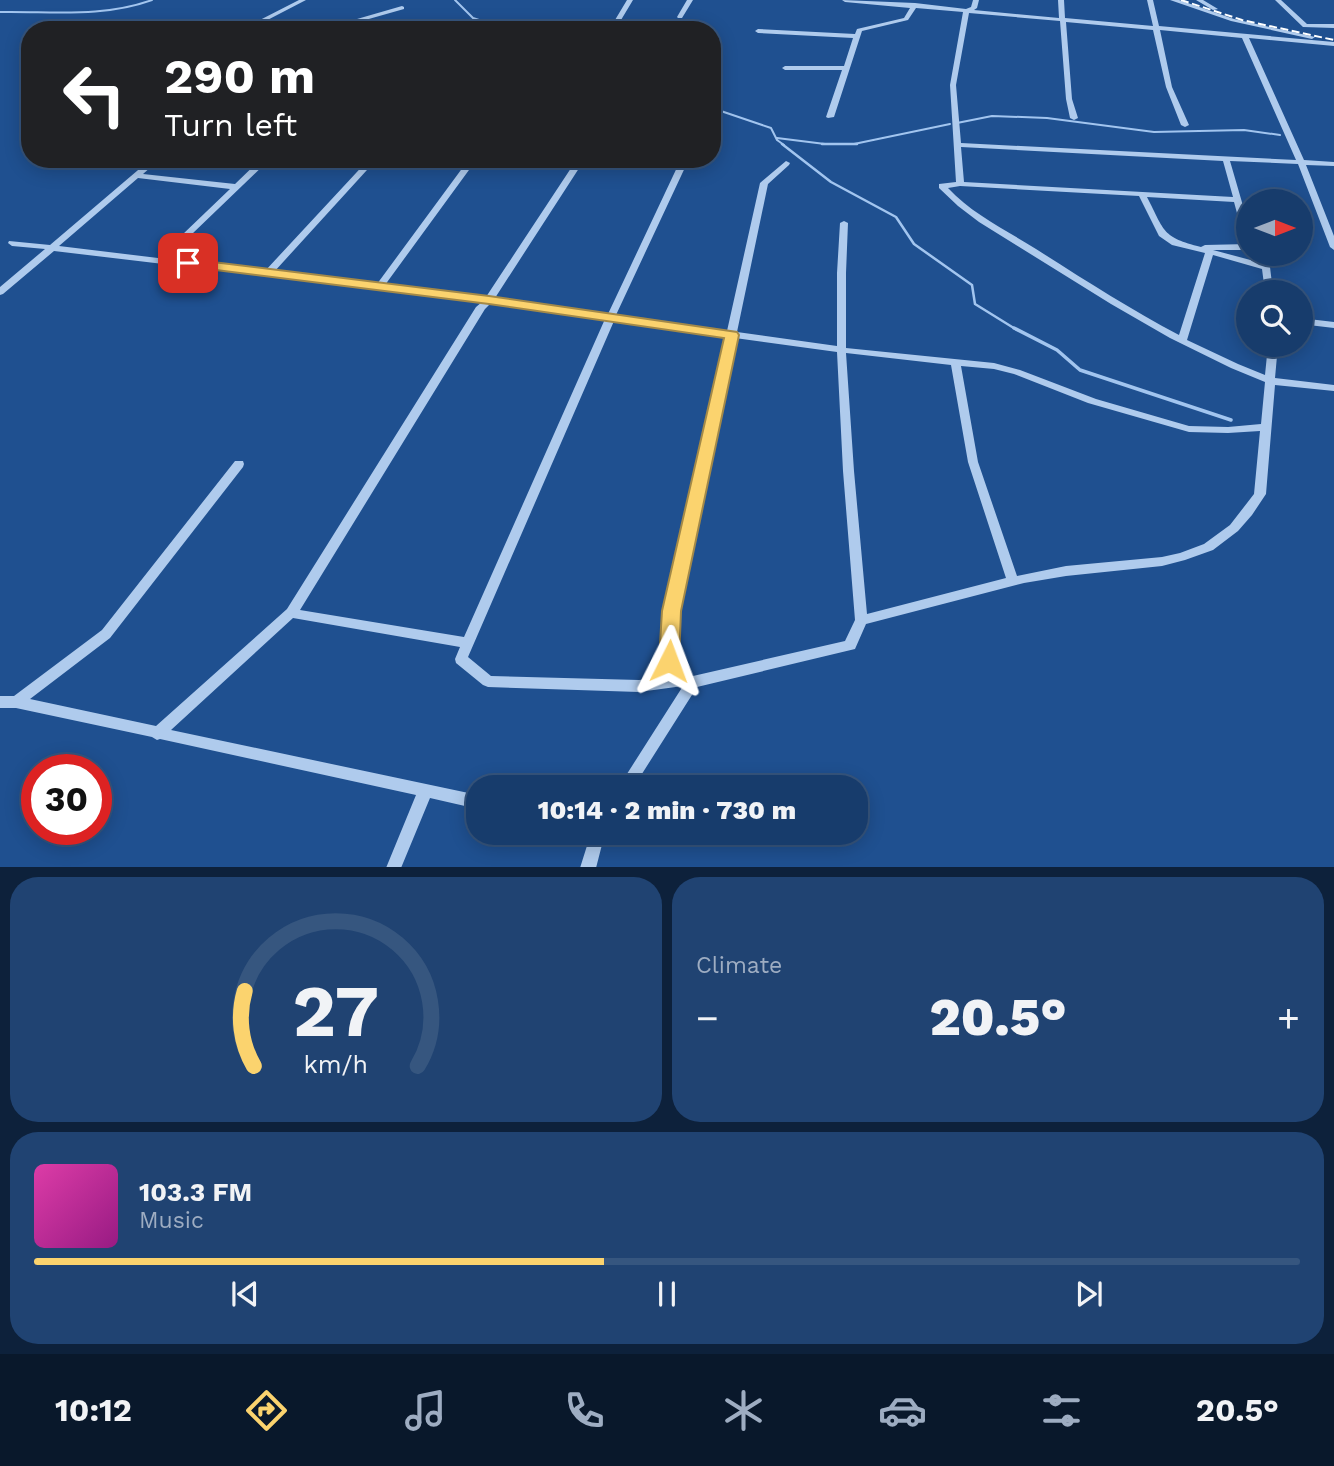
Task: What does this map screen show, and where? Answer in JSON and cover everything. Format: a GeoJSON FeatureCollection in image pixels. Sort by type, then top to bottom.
{"type":"FeatureCollection","features":[{"type":"Feature","properties":{"kind":"street"},"geometry":{"type":"LineString","coordinates":[[261,21],[303,0]]}},
{"type":"Feature","properties":{"kind":"street"},"geometry":{"type":"LineString","coordinates":[[618,21],[631,0]]}},
{"type":"Feature","properties":{"kind":"street"},"geometry":{"type":"LineString","coordinates":[[680,17],[690,0]]}},
{"type":"Feature","properties":{"kind":"street"},"geometry":{"type":"LineString","coordinates":[[845,0],[1334,43]]}},
{"type":"Feature","properties":{"kind":"street"},"geometry":{"type":"LineString","coordinates":[[966,11],[974,8],[976,0]]}},
{"type":"Feature","properties":{"kind":"street"},"geometry":{"type":"LineString","coordinates":[[1061,0],[1069,99],[1074,118]]}},
{"type":"Feature","properties":{"kind":"street"},"geometry":{"type":"LineString","coordinates":[[1150,0],[1168,87],[1185,125]]}},
{"type":"Feature","properties":{"kind":"street"},"geometry":{"type":"LineString","coordinates":[[1173,0],[1233,20],[1334,43]]}},
{"type":"Feature","properties":{"kind":"street"},"geometry":{"type":"LineString","coordinates":[[1199,0],[1218,10]]}},
{"type":"Feature","properties":{"kind":"street"},"geometry":{"type":"LineString","coordinates":[[1278,0],[1305,26],[1334,26]]}},
{"type":"Feature","properties":{"kind":"street"},"geometry":{"type":"LineString","coordinates":[[830,117],[844,68],[859,30],[906,19],[915,5]]}},
{"type":"Feature","properties":{"kind":"street"},"geometry":{"type":"LineString","coordinates":[[355,21],[402,8]]}},
{"type":"Feature","properties":{"kind":"street"},"geometry":{"type":"LineString","coordinates":[[960,184],[953,85],[966,11]]}},
{"type":"Feature","properties":{"kind":"street"},"geometry":{"type":"LineString","coordinates":[[758,31],[856,36]]}},
{"type":"Feature","properties":{"kind":"street"},"geometry":{"type":"LineString","coordinates":[[1245,37],[1301,162],[1334,247]]}},
{"type":"Feature","properties":{"kind":"street"},"geometry":{"type":"LineString","coordinates":[[785,68],[844,68]]}},
{"type":"Feature","properties":{"kind":"street"},"geometry":{"type":"LineString","coordinates":[[956,145],[1334,164]]}},
{"type":"Feature","properties":{"kind":"street"},"geometry":{"type":"LineString","coordinates":[[1226,159],[1236,203]]}},
{"type":"Feature","properties":{"kind":"street"},"geometry":{"type":"LineString","coordinates":[[688,681],[669,661],[671,611],[764,183],[786,163]]}},
{"type":"Feature","properties":{"kind":"street"},"geometry":{"type":"LineString","coordinates":[[0,292],[145,168]]}},
{"type":"Feature","properties":{"kind":"street"},"geometry":{"type":"LineString","coordinates":[[161,260],[257,168]]}},
{"type":"Feature","properties":{"kind":"street"},"geometry":{"type":"LineString","coordinates":[[268,273],[365,168]]}},
{"type":"Feature","properties":{"kind":"street"},"geometry":{"type":"LineString","coordinates":[[378,288],[466,168]]}},
{"type":"Feature","properties":{"kind":"street"},"geometry":{"type":"LineString","coordinates":[[157,734],[290,612],[481,307],[489,300],[575,168]]}},
{"type":"Feature","properties":{"kind":"street"},"geometry":{"type":"LineString","coordinates":[[681,168],[611,317],[461,659],[488,681],[639,686],[688,681],[850,645],[862,620],[841,350],[844,223]]}},
{"type":"Feature","properties":{"kind":"street"},"geometry":{"type":"LineString","coordinates":[[136,176],[237,187]]}},
{"type":"Feature","properties":{"kind":"street"},"geometry":{"type":"LineString","coordinates":[[1235,200],[960,184],[942,186],[949,195],[993,225],[1141,319],[1182,341],[1269,380],[1334,388]]}},
{"type":"Feature","properties":{"kind":"street"},"geometry":{"type":"LineString","coordinates":[[1142,194],[1162,234],[1175,243],[1266,267],[1268,280]]}},
{"type":"Feature","properties":{"kind":"street"},"geometry":{"type":"LineString","coordinates":[[12,243],[489,300],[841,350],[994,366],[1092,401],[1189,429],[1266,427]]}},
{"type":"Feature","properties":{"kind":"street"},"geometry":{"type":"LineString","coordinates":[[1192,249],[1236,247]]}},
{"type":"Feature","properties":{"kind":"street"},"geometry":{"type":"LineString","coordinates":[[1182,341],[1209,253]]}},
{"type":"Feature","properties":{"kind":"street"},"geometry":{"type":"LineString","coordinates":[[1313,323],[1334,325]]}},
{"type":"Feature","properties":{"kind":"street"},"geometry":{"type":"LineString","coordinates":[[862,620],[1013,582],[1080,570],[1149,565],[1201,551],[1226,535],[1248,514],[1260,494],[1272,357]]}},
{"type":"Feature","properties":{"kind":"street"},"geometry":{"type":"LineString","coordinates":[[956,364],[973,462],[1013,582]]}},
{"type":"Feature","properties":{"kind":"street"},"geometry":{"type":"LineString","coordinates":[[16,702],[106,634],[239,464]]}},
{"type":"Feature","properties":{"kind":"street"},"geometry":{"type":"LineString","coordinates":[[290,612],[468,643]]}},
{"type":"Feature","properties":{"kind":"street"},"geometry":{"type":"LineString","coordinates":[[633,775],[688,681]]}},
{"type":"Feature","properties":{"kind":"street"},"geometry":{"type":"LineString","coordinates":[[0,702],[16,702],[466,800]]}},
{"type":"Feature","properties":{"kind":"street"},"geometry":{"type":"LineString","coordinates":[[393,867],[425,792]]}},
{"type":"Feature","properties":{"kind":"street"},"geometry":{"type":"LineString","coordinates":[[588,867],[594,845]]}},
{"type":"Feature","properties":{"kind":"waterway"},"geometry":{"type":"LineString","coordinates":[[0,12],[96,11],[133,6],[152,0]]}},
{"type":"Feature","properties":{"kind":"waterway"},"geometry":{"type":"LineString","coordinates":[[455,0],[473,18],[482,21]]}},
{"type":"Feature","properties":{"kind":"waterway"},"geometry":{"type":"LineString","coordinates":[[721,111],[771,128],[777,140],[784,145]]}},
{"type":"Feature","properties":{"kind":"waterway"},"geometry":{"type":"LineString","coordinates":[[957,123],[992,116],[1047,118],[1154,132],[1244,130],[1280,135]]}},
{"type":"Feature","properties":{"kind":"waterway"},"geometry":{"type":"LineString","coordinates":[[854,144],[950,124]]}},
{"type":"Feature","properties":{"kind":"waterway"},"geometry":{"type":"LineString","coordinates":[[777,138],[825,144]]}},
{"type":"Feature","properties":{"kind":"waterway"},"geometry":{"type":"LineString","coordinates":[[782,144],[831,182],[896,217],[914,244],[972,285],[975,304],[1017,330]]}},
{"type":"Feature","properties":{"kind":"waterway"},"geometry":{"type":"LineString","coordinates":[[825,144],[854,144]]}},
{"type":"Feature","properties":{"kind":"waterway"},"geometry":{"type":"LineString","coordinates":[[1014,328],[1057,350],[1080,370],[1231,420]]}},
{"type":"Feature","properties":{"kind":"railway"},"geometry":{"type":"LineString","coordinates":[[1181,0],[1242,20],[1334,40]]}},
{"type":"Feature","properties":{"kind":"route"},"geometry":{"type":"LineString","coordinates":[[188,263],[489,300],[732,335],[671,611],[669,661]]}}]}
